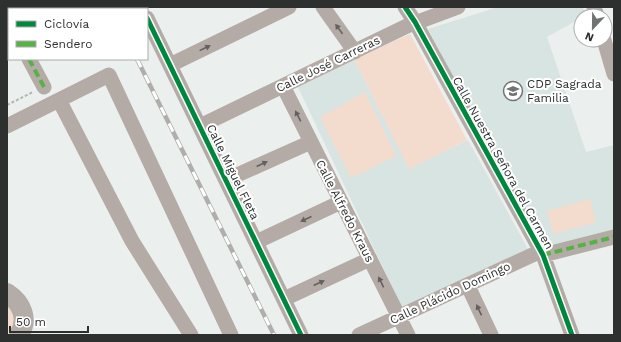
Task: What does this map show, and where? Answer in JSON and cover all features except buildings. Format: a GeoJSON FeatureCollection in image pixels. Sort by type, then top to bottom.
{"type":"FeatureCollection","features":[{"type":"Feature","properties":{"kind":"main road"},"geometry":{"type":"LineString","coordinates":[[7,293],[15,298],[24,315],[21,334]]}},
{"type":"Feature","properties":{"kind":"street"},"geometry":{"type":"LineString","coordinates":[[170,65],[289,7]]}},
{"type":"Feature","properties":{"kind":"street"},"geometry":{"type":"LineString","coordinates":[[323,7],[355,52]]}},
{"type":"Feature","properties":{"kind":"street","name":"Calle Nuestra Señora del Carmen"},"geometry":{"type":"LineString","coordinates":[[405,7],[415,22],[542,253],[572,335]]}},
{"type":"Feature","properties":{"kind":"street","name":"Calle José Carreras"},"geometry":{"type":"LineString","coordinates":[[200,126],[415,22],[458,7]]}},
{"type":"Feature","properties":{"kind":"street","name":"Calle Miguel Fleta"},"geometry":{"type":"LineString","coordinates":[[148,20],[301,335]]}},
{"type":"Feature","properties":{"kind":"street"},"geometry":{"type":"LineString","coordinates":[[606,48],[614,74]]}},
{"type":"Feature","properties":{"kind":"street"},"geometry":{"type":"LineString","coordinates":[[30,60],[44,87]]}},
{"type":"Feature","properties":{"kind":"street"},"geometry":{"type":"LineString","coordinates":[[7,126],[109,75],[231,335]]}},
{"type":"Feature","properties":{"kind":"street","name":"Calle Alfredo Kraus"},"geometry":{"type":"LineString","coordinates":[[283,86],[408,335]]}},
{"type":"Feature","properties":{"kind":"street"},"geometry":{"type":"LineString","coordinates":[[59,100],[132,241],[191,335]]}},
{"type":"Feature","properties":{"kind":"street"},"geometry":{"type":"LineString","coordinates":[[226,180],[311,142]]}},
{"type":"Feature","properties":{"kind":"street"},"geometry":{"type":"LineString","coordinates":[[256,242],[341,202]]}},
{"type":"Feature","properties":{"kind":"street","name":"Calle Plácido Domingo"},"geometry":{"type":"LineString","coordinates":[[359,335],[542,253],[614,237]]}},
{"type":"Feature","properties":{"kind":"street"},"geometry":{"type":"LineString","coordinates":[[284,299],[370,259]]}},
{"type":"Feature","properties":{"kind":"street"},"geometry":{"type":"LineString","coordinates":[[468,286],[491,335]]}},
{"type":"Feature","properties":{"kind":"path"},"geometry":{"type":"LineString","coordinates":[[7,105],[44,87]]}},
{"type":"Feature","properties":{"kind":"shaded area","name":"CDP Sagrada Familia"},"geometry":{"type":"Polygon","coordinates":[[[498,7],[583,7],[573,8],[573,22],[547,37],[586,152],[614,145],[614,235],[546,253],[428,29],[498,7]]]}},
{"type":"Feature","properties":{"kind":"shaded area"},"geometry":{"type":"Polygon","coordinates":[[[410,34],[467,140],[409,169],[354,59],[410,34]]]}},
{"type":"Feature","properties":{"kind":"shaded area"},"geometry":{"type":"Polygon","coordinates":[[[354,59],[409,168],[468,140],[528,249],[402,308],[298,87],[354,59]]]}},
{"type":"Feature","properties":{"kind":"shaded area"},"geometry":{"type":"Polygon","coordinates":[[[365,92],[396,156],[351,178],[320,117],[365,92]]]}},
{"type":"Feature","properties":{"kind":"shaded area"},"geometry":{"type":"Polygon","coordinates":[[[590,199],[596,222],[554,234],[547,211],[590,199]]]}},
{"type":"Feature","properties":{"kind":"shaded area"},"geometry":{"type":"Polygon","coordinates":[[[7,299],[18,319],[10,335],[7,335],[7,299]]]}},
{"type":"Feature","properties":{"kind":"railway"},"geometry":{"type":"LineString","coordinates":[[137,60],[274,335]]}},
{"type":"Feature","properties":{"kind":"marked path"},"geometry":{"type":"LineString","coordinates":[[30,60],[44,87]]}},
{"type":"Feature","properties":{"kind":"marked path"},"geometry":{"type":"LineString","coordinates":[[543,255],[614,237]]}},
{"type":"Feature","properties":{"kind":"cycle path"},"geometry":{"type":"LineString","coordinates":[[405,7],[415,22],[543,255],[572,335]]}},
{"type":"Feature","properties":{"kind":"cycle path"},"geometry":{"type":"LineString","coordinates":[[148,20],[301,335]]}},
{"type":"Feature","properties":{"kind":"place","name":"CDP Sagrada Familia"},"geometry":{"type":"Point","coordinates":[513,91]}}]}
